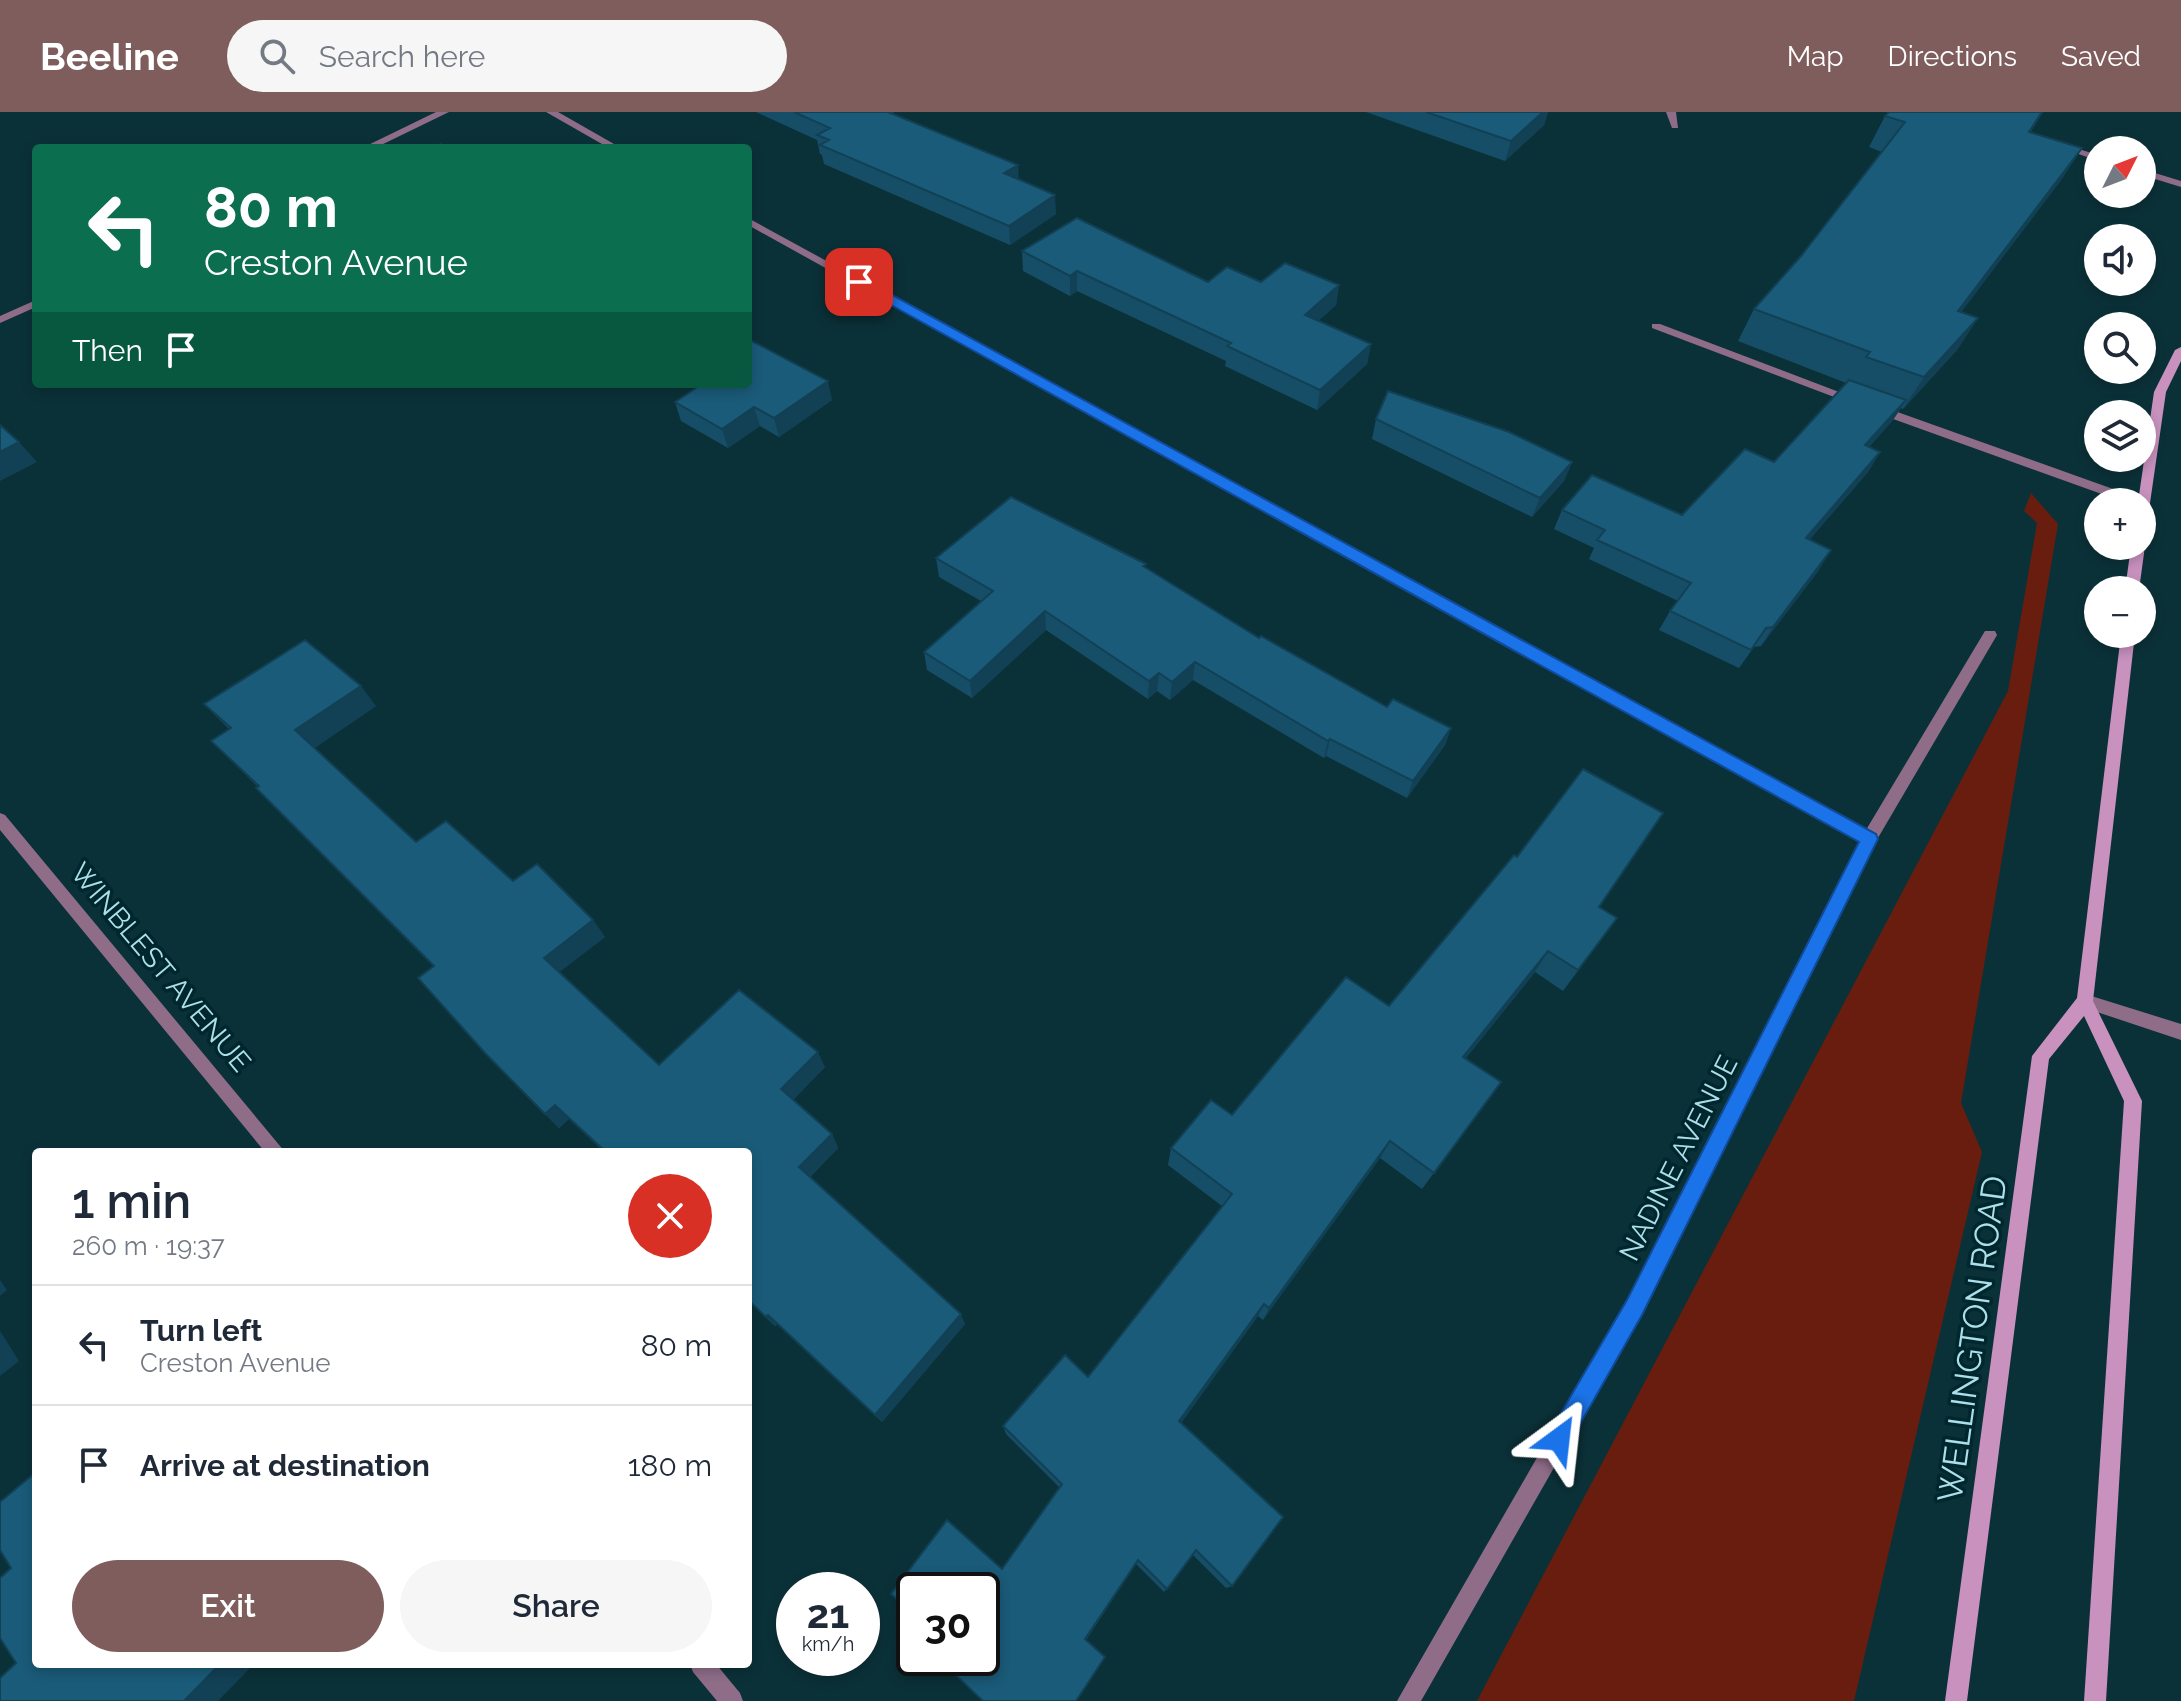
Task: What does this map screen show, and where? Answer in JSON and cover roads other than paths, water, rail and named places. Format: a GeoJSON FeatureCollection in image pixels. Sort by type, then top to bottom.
{"type":"FeatureCollection","features":[{"type":"Feature","properties":{"kind":"main road"},"geometry":{"type":"LineString","coordinates":[[2144,488],[2160,392],[2181,350]]}},
{"type":"Feature","properties":{"kind":"main road"},"geometry":{"type":"LineString","coordinates":[[2095,1701],[2133,1101],[2085,1001],[2126,648]]}},
{"type":"Feature","properties":{"kind":"main road","name":"WELLINGTON ROAD"},"geometry":{"type":"LineString","coordinates":[[1956,1701],[2041,1056],[2085,1001]]}},
{"type":"Feature","properties":{"kind":"street"},"geometry":{"type":"LineString","coordinates":[[376,144],[444,112]]}},
{"type":"Feature","properties":{"kind":"street"},"geometry":{"type":"LineString","coordinates":[[551,112],[609,144]]}},
{"type":"Feature","properties":{"kind":"street"},"geometry":{"type":"LineString","coordinates":[[1671,112],[1675,126]]}},
{"type":"Feature","properties":{"kind":"street"},"geometry":{"type":"LineString","coordinates":[[2057,144],[2084,153]]}},
{"type":"Feature","properties":{"kind":"street"},"geometry":{"type":"LineString","coordinates":[[2156,176],[2181,184]]}},
{"type":"Feature","properties":{"kind":"street"},"geometry":{"type":"LineString","coordinates":[[752,223],[1869,839]]}},
{"type":"Feature","properties":{"kind":"street"},"geometry":{"type":"LineString","coordinates":[[0,320],[32,305]]}},
{"type":"Feature","properties":{"kind":"street"},"geometry":{"type":"LineString","coordinates":[[1656,326],[2090,488]]}},
{"type":"Feature","properties":{"kind":"street","name":"NADINE AVENUE"},"geometry":{"type":"LineString","coordinates":[[1408,1701],[1634,1308],[1869,839],[1990,635]]}},
{"type":"Feature","properties":{"kind":"street","name":"WINBLEST AVENUE"},"geometry":{"type":"LineString","coordinates":[[0,819],[273,1148]]}},
{"type":"Feature","properties":{"kind":"street"},"geometry":{"type":"LineString","coordinates":[[2085,1001],[2181,1032]]}},
{"type":"Feature","properties":{"kind":"street"},"geometry":{"type":"LineString","coordinates":[[704,1668],[732,1701]]}}]}
